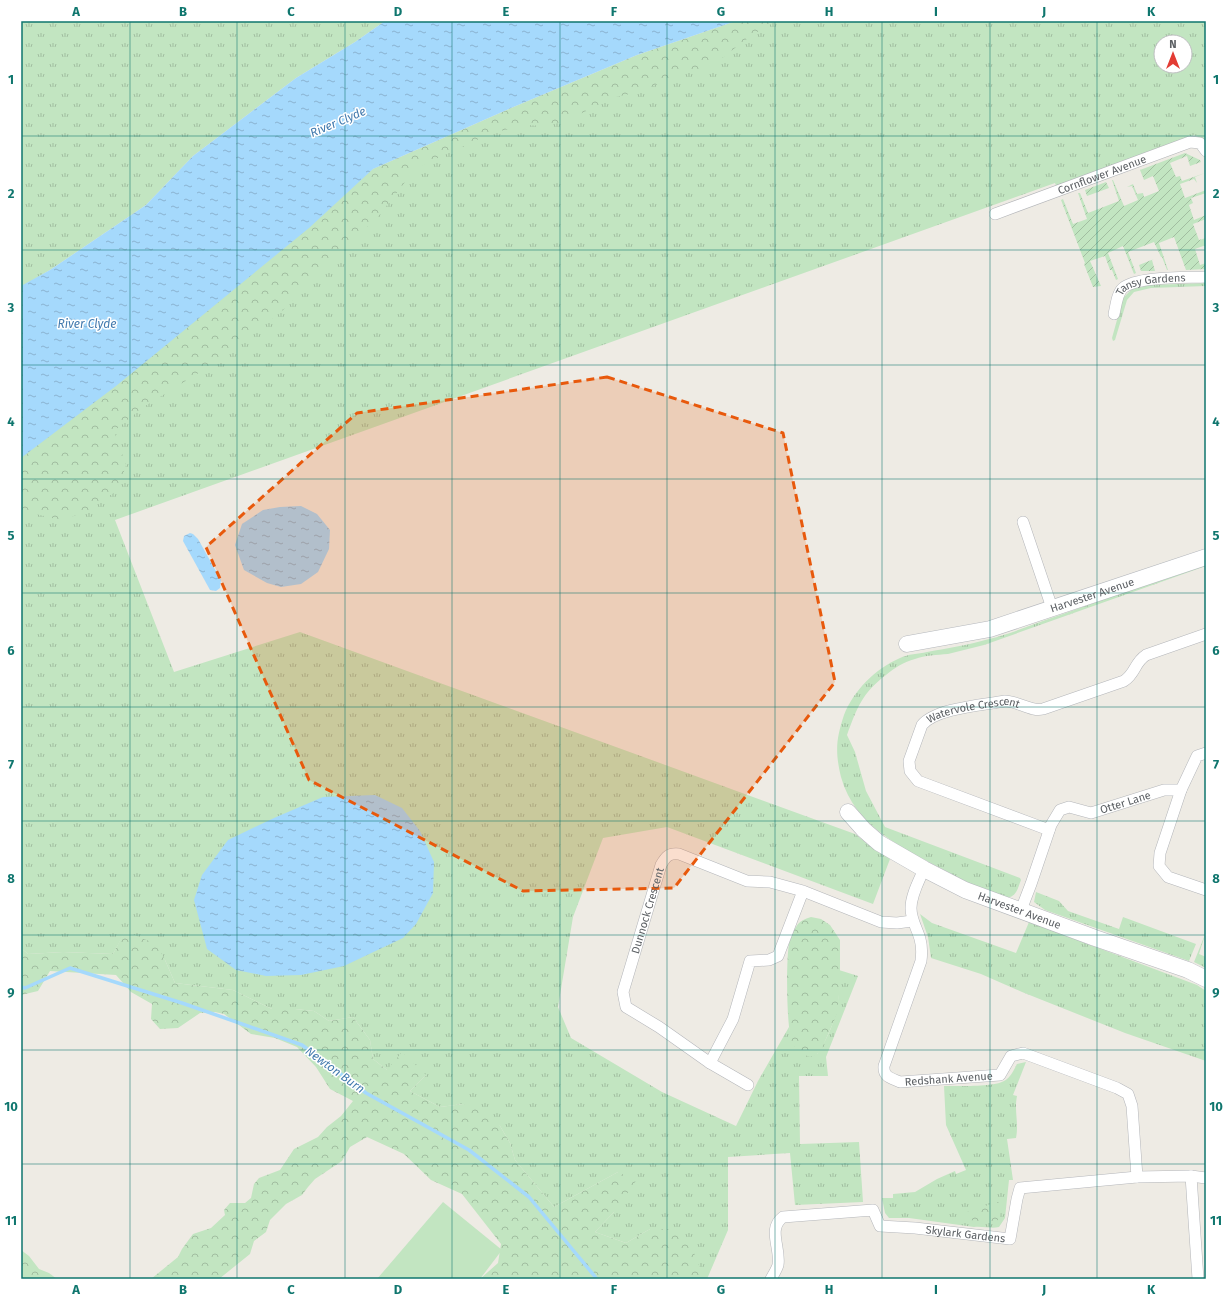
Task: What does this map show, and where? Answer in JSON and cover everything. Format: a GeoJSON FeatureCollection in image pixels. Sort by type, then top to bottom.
{"type":"FeatureCollection","features":[{"type":"Feature","properties":{"kind":"street","name":"Cornflower Avenue"},"geometry":{"type":"LineString","coordinates":[[996,214],[1190,142],[1200,143],[1206,151]]}},
{"type":"Feature","properties":{"kind":"street","name":"Tansy Gardens"},"geometry":{"type":"LineString","coordinates":[[1114,314],[1120,292],[1127,286],[1148,280],[1206,277]]}},
{"type":"Feature","properties":{"kind":"street"},"geometry":{"type":"LineString","coordinates":[[1023,522],[1052,608]]}},
{"type":"Feature","properties":{"kind":"street","name":"Harvester Avenue"},"geometry":{"type":"LineString","coordinates":[[908,644],[990,629],[1206,557]]}},
{"type":"Feature","properties":{"kind":"street","name":"Watervole Crescent"},"geometry":{"type":"LineString","coordinates":[[1049,830],[918,781],[910,771],[909,761],[922,725],[925,721],[943,712],[1005,701],[1013,701],[1036,709],[1043,709],[1124,681],[1130,677],[1140,659],[1146,655],[1206,634]]}},
{"type":"Feature","properties":{"kind":"street"},"geometry":{"type":"LineString","coordinates":[[1206,753],[1198,756],[1181,790],[1160,853],[1159,866],[1168,876],[1206,890]]}},
{"type":"Feature","properties":{"kind":"street","name":"Otter Lane"},"geometry":{"type":"LineString","coordinates":[[1021,910],[1049,830],[1058,812],[1066,808],[1091,812],[1164,790],[1181,790]]}},
{"type":"Feature","properties":{"kind":"street","name":"Harvester Avenue"},"geometry":{"type":"LineString","coordinates":[[848,812],[864,830],[880,843],[924,869],[965,890],[1188,970],[1206,979]]}},
{"type":"Feature","properties":{"kind":"street","name":"Dunnock Crescent"},"geometry":{"type":"LineString","coordinates":[[748,1086],[710,1063],[659,1027],[626,1007],[622,992],[661,865],[666,857],[672,853],[679,854],[747,881],[770,882],[803,891],[881,922],[897,923],[912,920]]}},
{"type":"Feature","properties":{"kind":"street","name":"Redshank Avenue"},"geometry":{"type":"LineString","coordinates":[[924,869],[912,899],[911,909],[912,920],[920,938],[922,952],[921,961],[884,1066],[884,1073],[888,1077],[900,1082],[1000,1074],[1011,1056],[1023,1053],[1117,1088],[1128,1094],[1132,1106],[1137,1177]]}},
{"type":"Feature","properties":{"kind":"street"},"geometry":{"type":"LineString","coordinates":[[710,1063],[733,1019],[750,961],[769,960],[778,956],[803,891]]}},
{"type":"Feature","properties":{"kind":"street"},"geometry":{"type":"LineString","coordinates":[[1191,1176],[1198,1279]]}},
{"type":"Feature","properties":{"kind":"street","name":"Skylark Gardens"},"geometry":{"type":"LineString","coordinates":[[771,1279],[778,1265],[775,1230],[777,1221],[784,1217],[873,1210],[880,1226],[915,1228],[1010,1239],[1020,1188],[1137,1177],[1191,1176],[1206,1178]]}},
{"type":"Feature","properties":{"kind":"highlighted area"},"geometry":{"type":"Polygon","coordinates":[[[607,377],[783,433],[835,682],[674,888],[523,891],[309,780],[206,547],[357,413],[607,377]]]}},
{"type":"Feature","properties":{"kind":"green space"},"geometry":{"type":"Polygon","coordinates":[[[21,21],[385,21],[355,42],[296,78],[193,156],[146,205],[50,270],[21,287],[21,21]]]}},
{"type":"Feature","properties":{"kind":"green space"},"geometry":{"type":"Polygon","coordinates":[[[736,21],[1206,21],[1206,140],[1194,135],[1058,186],[1057,188],[1055,183],[115,520],[174,672],[300,632],[855,834],[890,859],[873,904],[667,827],[603,838],[573,917],[558,1007],[571,1038],[662,1092],[736,1126],[758,1081],[789,1027],[793,1044],[817,1054],[828,1034],[836,1014],[839,993],[839,970],[858,976],[826,1057],[828,1076],[799,1076],[800,1144],[859,1142],[863,1202],[795,1205],[790,1153],[728,1157],[728,1230],[707,1279],[700,1279],[700,1268],[650,1229],[626,1243],[595,1232],[614,1212],[618,1172],[554,1207],[515,1160],[510,1143],[500,1126],[463,1104],[440,1107],[410,1091],[426,1075],[387,1070],[373,1059],[370,1040],[353,1017],[329,1021],[314,1011],[272,1009],[233,990],[175,983],[165,960],[125,932],[113,954],[63,952],[28,954],[21,948],[21,458],[373,169],[736,21]]]}},
{"type":"Feature","properties":{"kind":"green space"},"geometry":{"type":"Polygon","coordinates":[[[736,21],[776,21],[752,35],[713,65],[673,76],[644,91],[616,97],[563,122],[544,126],[525,125],[492,133],[416,168],[377,218],[329,262],[283,310],[218,361],[142,408],[114,431],[126,465],[118,490],[84,513],[60,520],[28,512],[21,517],[21,456],[309,228],[373,169],[511,108],[637,55],[736,21]]]}},
{"type":"Feature","properties":{"kind":"green space"},"geometry":{"type":"Polygon","coordinates":[[[1185,153],[1200,160],[1201,162],[1190,166],[1187,156],[1170,163],[1176,177],[1180,176],[1182,181],[1205,173],[1195,177],[1197,183],[1194,179],[1180,184],[1185,198],[1206,190],[1206,193],[1191,198],[1193,203],[1189,205],[1194,220],[1206,215],[1206,219],[1193,224],[1199,240],[1206,238],[1206,245],[1195,249],[1200,265],[1206,263],[1206,269],[1186,270],[1174,237],[1159,243],[1168,270],[1154,242],[1128,252],[1136,273],[1134,274],[1123,246],[1108,253],[1118,279],[1116,280],[1112,270],[1110,270],[1105,256],[1090,261],[1101,286],[1093,287],[1061,200],[1063,199],[1073,224],[1087,219],[1078,193],[1080,193],[1088,213],[1119,201],[1112,180],[1124,206],[1138,200],[1132,186],[1127,187],[1133,184],[1137,194],[1143,193],[1144,197],[1159,191],[1153,176],[1144,180],[1140,170],[1185,153]]]}},
{"type":"Feature","properties":{"kind":"green space"},"geometry":{"type":"Polygon","coordinates":[[[1106,182],[1109,188],[1087,196],[1085,190],[1106,182]]]}},
{"type":"Feature","properties":{"kind":"green space"},"geometry":{"type":"Polygon","coordinates":[[[1154,259],[1152,260],[1155,271],[1141,271],[1139,265],[1154,259]]]}},
{"type":"Feature","properties":{"kind":"green space"},"geometry":{"type":"Polygon","coordinates":[[[1206,283],[1206,286],[1151,288],[1134,292],[1127,300],[1115,340],[1113,341],[1112,338],[1123,298],[1132,289],[1150,285],[1206,283]]]}},
{"type":"Feature","properties":{"kind":"green space"},"geometry":{"type":"Polygon","coordinates":[[[1206,564],[1206,566],[984,645],[948,654],[931,655],[907,662],[892,670],[871,688],[861,702],[847,735],[855,752],[866,791],[885,827],[1020,878],[1021,880],[1016,893],[1012,896],[1005,897],[979,888],[915,855],[884,835],[858,810],[848,795],[841,777],[837,753],[839,731],[844,715],[853,697],[866,681],[882,668],[906,656],[966,645],[1008,634],[1206,564]]]}},
{"type":"Feature","properties":{"kind":"green space"},"geometry":{"type":"Polygon","coordinates":[[[1036,892],[1059,901],[1068,911],[1119,929],[1123,917],[1196,944],[1189,961],[1045,910],[1034,902],[1036,892]]]}},
{"type":"Feature","properties":{"kind":"green space"},"geometry":{"type":"Polygon","coordinates":[[[920,914],[932,923],[1016,953],[1029,922],[1197,985],[1206,991],[1206,1061],[1125,1033],[981,974],[931,958],[928,937],[920,914]]]}},
{"type":"Feature","properties":{"kind":"green space"},"geometry":{"type":"Polygon","coordinates":[[[811,917],[821,919],[830,925],[840,940],[840,985],[837,1014],[822,1048],[817,1054],[810,1057],[803,1054],[793,1045],[789,1026],[787,980],[788,952],[792,935],[799,923],[804,919],[811,917]]]}},
{"type":"Feature","properties":{"kind":"green space"},"geometry":{"type":"Polygon","coordinates":[[[125,931],[156,944],[175,983],[233,990],[272,1009],[314,1011],[329,1021],[353,1017],[370,1040],[373,1059],[387,1070],[402,1052],[426,1075],[410,1091],[440,1107],[463,1104],[485,1108],[500,1126],[510,1143],[515,1160],[554,1207],[618,1172],[636,1181],[614,1212],[595,1232],[626,1243],[650,1229],[668,1229],[691,1245],[700,1268],[700,1279],[480,1279],[498,1263],[501,1244],[462,1194],[431,1180],[404,1154],[367,1137],[350,1147],[342,1161],[315,1179],[302,1195],[286,1204],[270,1220],[266,1232],[254,1241],[250,1254],[219,1279],[151,1279],[178,1257],[193,1234],[211,1228],[225,1215],[224,1210],[230,1203],[245,1203],[251,1198],[254,1184],[259,1178],[280,1170],[294,1149],[318,1137],[327,1127],[341,1116],[353,1101],[330,1089],[316,1067],[297,1047],[275,1038],[251,1034],[224,1014],[215,1012],[200,1013],[178,1028],[160,1029],[151,1019],[152,1004],[131,992],[116,975],[50,971],[38,991],[21,995],[21,948],[28,954],[63,952],[113,954],[125,931]]]}},
{"type":"Feature","properties":{"kind":"green space"},"geometry":{"type":"Polygon","coordinates":[[[1206,932],[1199,954],[1206,957],[1206,968],[1194,962],[1206,932]]]}},
{"type":"Feature","properties":{"kind":"green space"},"geometry":{"type":"Polygon","coordinates":[[[1026,1062],[1013,1095],[1017,1096],[1017,1133],[1016,1138],[1007,1139],[1013,1180],[1009,1180],[1005,1218],[999,1227],[974,1227],[909,1218],[889,1218],[885,1213],[882,1198],[893,1198],[893,1194],[915,1192],[937,1179],[955,1171],[956,1174],[966,1170],[946,1125],[944,1086],[975,1086],[999,1083],[1004,1081],[1012,1074],[1017,1064],[1026,1062]]]}},
{"type":"Feature","properties":{"kind":"green space"},"geometry":{"type":"Polygon","coordinates":[[[443,1202],[502,1250],[480,1279],[377,1279],[443,1202]]]}},
{"type":"Feature","properties":{"kind":"green space"},"geometry":{"type":"Polygon","coordinates":[[[1000,1202],[1001,1205],[1000,1218],[995,1222],[967,1220],[967,1212],[1000,1202]]]}},
{"type":"Feature","properties":{"kind":"green space"},"geometry":{"type":"Polygon","coordinates":[[[21,1250],[29,1256],[39,1269],[49,1273],[57,1279],[21,1279],[21,1250]]]}},
{"type":"Feature","properties":{"kind":"water","name":"River Clyde"},"geometry":{"type":"Polygon","coordinates":[[[385,21],[736,21],[637,55],[511,108],[373,169],[309,228],[116,386],[21,458],[21,286],[50,270],[146,205],[193,156],[296,78],[355,42],[385,21]]]}},
{"type":"Feature","properties":{"kind":"water"},"geometry":{"type":"Polygon","coordinates":[[[301,506],[317,514],[330,530],[329,549],[318,572],[301,584],[281,587],[267,583],[244,570],[235,545],[242,524],[263,510],[280,507],[301,506]]]}},
{"type":"Feature","properties":{"kind":"water"},"geometry":{"type":"Polygon","coordinates":[[[190,533],[198,539],[221,580],[220,588],[216,591],[210,590],[183,541],[184,536],[190,533]]]}},
{"type":"Feature","properties":{"kind":"water"},"geometry":{"type":"Polygon","coordinates":[[[375,795],[402,808],[420,831],[434,862],[433,893],[416,924],[403,938],[344,966],[301,975],[266,976],[236,970],[207,949],[194,900],[202,875],[228,840],[323,797],[375,795]]]}},
{"type":"Feature","properties":{"kind":"waterway","name":"Newton Burn"},"geometry":{"type":"LineString","coordinates":[[21,987],[25,988],[70,968],[182,1003],[302,1045],[366,1093],[469,1150],[529,1197],[597,1279]]}}]}
